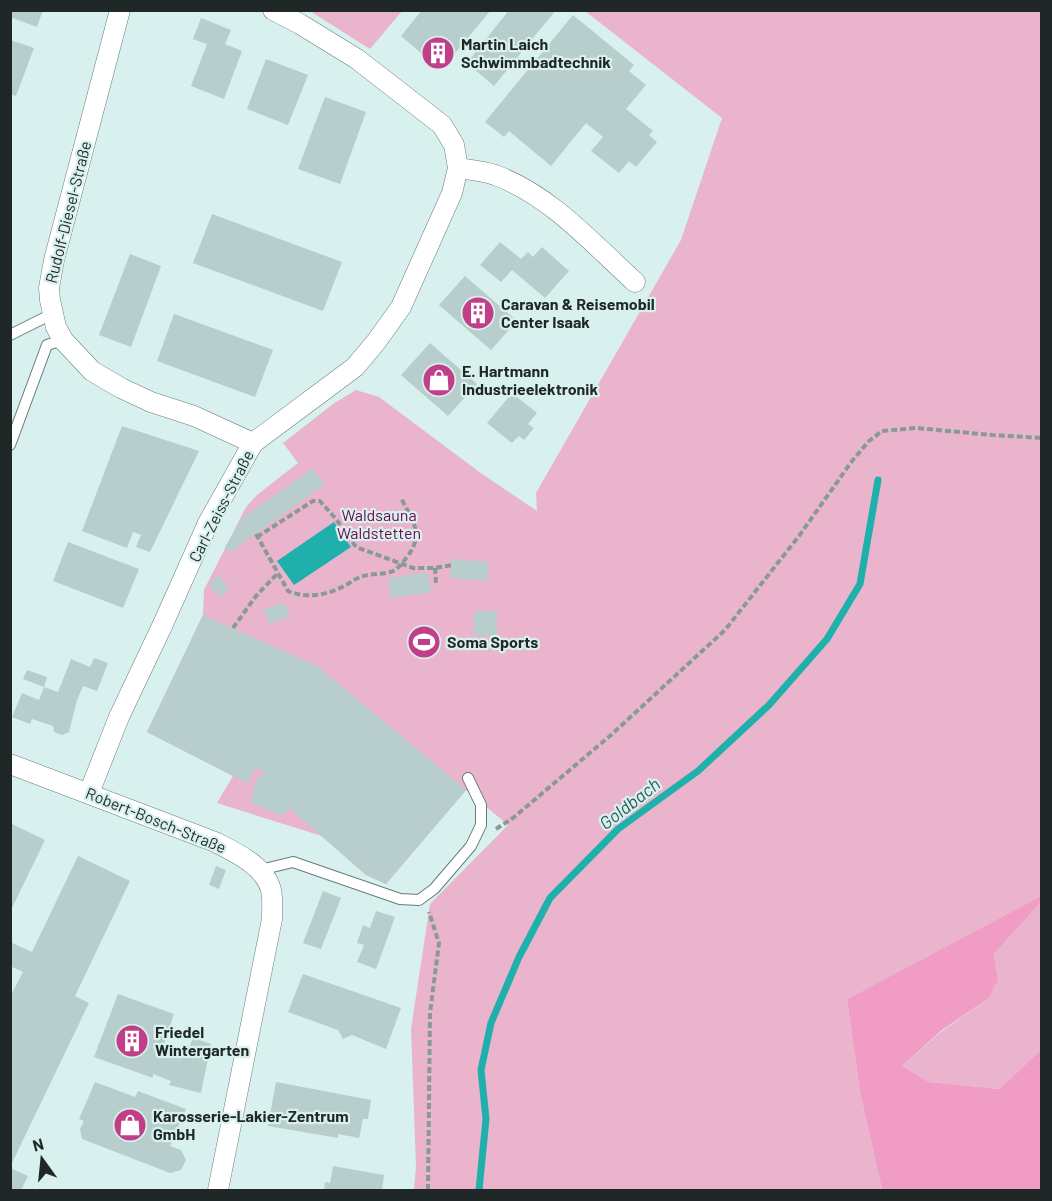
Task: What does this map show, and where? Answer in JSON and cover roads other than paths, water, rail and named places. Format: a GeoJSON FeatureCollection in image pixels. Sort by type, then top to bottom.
{"type":"FeatureCollection","features":[{"type":"Feature","properties":{"kind":"street","name":"Rudolf-Diesel-Straße"},"geometry":{"type":"LineString","coordinates":[[120,10],[54,260],[49,288],[52,314],[63,339],[92,371],[151,402],[194,416],[253,443]]}},
{"type":"Feature","properties":{"kind":"street","name":"Carl-Zeiss-Straße"},"geometry":{"type":"LineString","coordinates":[[89,793],[119,717],[208,523],[253,443],[355,367],[376,342],[401,307],[452,193],[458,168],[454,145],[442,125],[357,59],[273,10]]}},
{"type":"Feature","properties":{"kind":"street"},"geometry":{"type":"LineString","coordinates":[[458,168],[493,175],[531,192],[561,215],[635,282]]}},
{"type":"Feature","properties":{"kind":"street","name":"Robert-Bosch-Straße"},"geometry":{"type":"LineString","coordinates":[[10,764],[215,842],[240,855],[260,870]]}},
{"type":"Feature","properties":{"kind":"street"},"geometry":{"type":"LineString","coordinates":[[218,1191],[272,919],[271,889],[260,870]]}},
{"type":"Feature","properties":{"kind":"lane"},"geometry":{"type":"LineString","coordinates":[[10,335],[52,314]]}},
{"type":"Feature","properties":{"kind":"lane"},"geometry":{"type":"LineString","coordinates":[[10,445],[47,345],[63,339]]}},
{"type":"Feature","properties":{"kind":"lane"},"geometry":{"type":"LineString","coordinates":[[260,870],[293,862],[400,899],[419,900],[434,889],[471,846],[481,825],[481,805],[468,778]]}},
{"type":"Feature","properties":{"kind":"water"},"geometry":{"type":"Polygon","coordinates":[[[334,522],[351,547],[294,585],[277,561],[334,522]]]}},
{"type":"Feature","properties":{"kind":"waterway","name":"Goldbach"},"geometry":{"type":"LineString","coordinates":[[479,1190],[486,1119],[481,1070],[491,1023],[519,957],[550,898],[618,829],[698,771],[769,705],[827,639],[860,584],[878,480]]}},
{"type":"Feature","properties":{"kind":"place","name":"Martin Laich Schwimmbadtechnik"},"geometry":{"type":"Point","coordinates":[438,53]}},
{"type":"Feature","properties":{"kind":"place","name":"Caravan & Reisemobil Center Isaak"},"geometry":{"type":"Point","coordinates":[478,313]}},
{"type":"Feature","properties":{"kind":"place","name":"E. Hartmann Industrieelektronik"},"geometry":{"type":"Point","coordinates":[439,380]}},
{"type":"Feature","properties":{"kind":"place","name":"Soma Sports"},"geometry":{"type":"Point","coordinates":[424,642]}},
{"type":"Feature","properties":{"kind":"place","name":"Friedel Wintergarten"},"geometry":{"type":"Point","coordinates":[132,1041]}},
{"type":"Feature","properties":{"kind":"place","name":"Karosserie-Lakier-Zentrum GmbH"},"geometry":{"type":"Point","coordinates":[130,1125]}},
{"type":"Feature","properties":{"kind":"park label","name":"Waldsauna Waldstetten"},"geometry":{"type":"Point","coordinates":[379,524]}}]}
